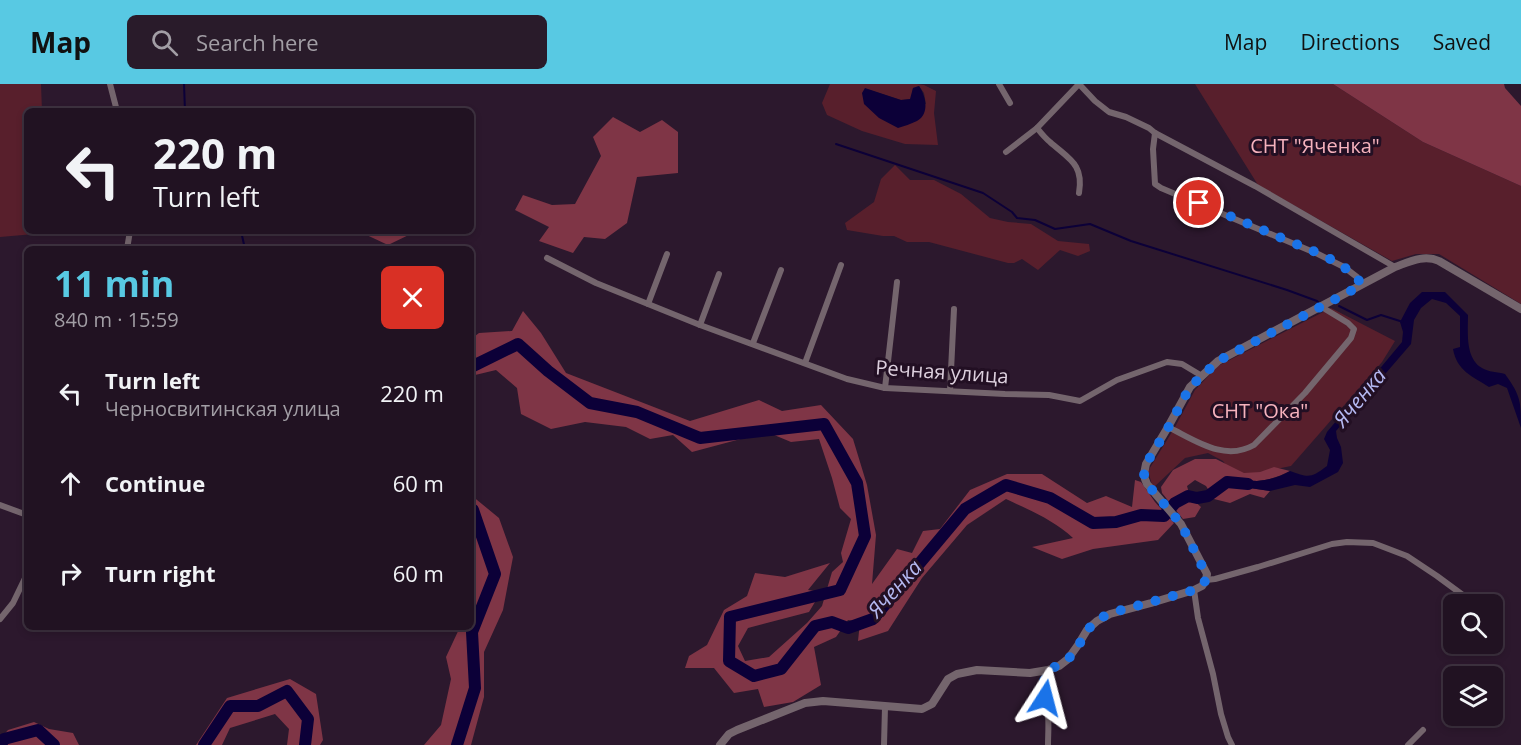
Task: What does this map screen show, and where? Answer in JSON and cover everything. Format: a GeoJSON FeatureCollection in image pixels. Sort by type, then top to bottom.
{"type":"FeatureCollection","features":[{"type":"Feature","properties":{"kind":"street"},"geometry":{"type":"LineString","coordinates":[[110,84],[116,108]]}},
{"type":"Feature","properties":{"kind":"street"},"geometry":{"type":"LineString","coordinates":[[999,84],[1010,103]]}},
{"type":"Feature","properties":{"kind":"street"},"geometry":{"type":"LineString","coordinates":[[1006,152],[1037,128],[1079,84],[1109,112],[1149,128],[1395,267]]}},
{"type":"Feature","properties":{"kind":"street"},"geometry":{"type":"LineString","coordinates":[[1037,128],[1050,142],[1072,159],[1081,180],[1079,193]]}},
{"type":"Feature","properties":{"kind":"street"},"geometry":{"type":"LineString","coordinates":[[1155,133],[1153,149],[1155,184],[1318,254],[1344,267],[1357,277],[1362,285]]}},
{"type":"Feature","properties":{"kind":"street"},"geometry":{"type":"LineString","coordinates":[[648,304],[667,254]]}},
{"type":"Feature","properties":{"kind":"street"},"geometry":{"type":"LineString","coordinates":[[720,745],[729,734],[805,703],[823,701],[922,709],[932,704],[948,679],[957,674],[977,670],[1030,673],[1048,670],[1068,659],[1087,630],[1097,621],[1110,614],[1202,586],[1206,580],[1206,574],[1181,524],[1156,496],[1145,479],[1146,464],[1190,387],[1218,361],[1395,267],[1427,257],[1434,258],[1521,309]]}},
{"type":"Feature","properties":{"kind":"street","name":"Речная улица"},"geometry":{"type":"LineString","coordinates":[[547,258],[596,283],[648,304],[847,379],[885,388],[1049,394],[1080,401],[1118,380],[1167,362],[1182,363],[1202,376]]}},
{"type":"Feature","properties":{"kind":"street"},"geometry":{"type":"LineString","coordinates":[[804,363],[841,265]]}},
{"type":"Feature","properties":{"kind":"street"},"geometry":{"type":"LineString","coordinates":[[753,343],[781,270]]}},
{"type":"Feature","properties":{"kind":"street"},"geometry":{"type":"LineString","coordinates":[[700,324],[719,274]]}},
{"type":"Feature","properties":{"kind":"street"},"geometry":{"type":"LineString","coordinates":[[885,388],[897,282]]}},
{"type":"Feature","properties":{"kind":"street"},"geometry":{"type":"LineString","coordinates":[[1168,428],[1216,450],[1244,451],[1254,445],[1305,393],[1351,338],[1353,329],[1348,323],[1320,306]]}},
{"type":"Feature","properties":{"kind":"street"},"geometry":{"type":"LineString","coordinates":[[950,391],[954,309]]}},
{"type":"Feature","properties":{"kind":"street"},"geometry":{"type":"LineString","coordinates":[[0,504],[24,514]]}},
{"type":"Feature","properties":{"kind":"street"},"geometry":{"type":"LineString","coordinates":[[1206,580],[1332,544],[1373,543],[1407,556],[1461,594]]}},
{"type":"Feature","properties":{"kind":"street"},"geometry":{"type":"LineString","coordinates":[[0,619],[13,603],[24,580]]}},
{"type":"Feature","properties":{"kind":"street"},"geometry":{"type":"LineString","coordinates":[[1194,590],[1198,618],[1221,714],[1232,745]]}},
{"type":"Feature","properties":{"kind":"street"},"geometry":{"type":"LineString","coordinates":[[1048,670],[1044,681],[1048,715],[1048,745]]}},
{"type":"Feature","properties":{"kind":"street"},"geometry":{"type":"LineString","coordinates":[[884,745],[885,707]]}},
{"type":"Feature","properties":{"kind":"street"},"geometry":{"type":"LineString","coordinates":[[1408,745],[1423,730]]}},
{"type":"Feature","properties":{"kind":"green space"},"geometry":{"type":"Polygon","coordinates":[[[0,84],[41,84],[42,108],[24,108],[24,234],[34,234],[0,237],[0,84]]]}},
{"type":"Feature","properties":{"kind":"green space"},"geometry":{"type":"Polygon","coordinates":[[[830,84],[924,85],[936,91],[934,113],[938,145],[905,144],[862,131],[827,115],[822,103],[830,84]],[[919,86],[913,88],[911,99],[901,100],[866,89],[864,104],[926,104],[924,93],[919,86]]]}},
{"type":"Feature","properties":{"kind":"green space","name":"СНТ \"Яченка\""},"geometry":{"type":"Polygon","coordinates":[[[1195,84],[1333,84],[1423,142],[1521,186],[1521,304],[1439,254],[1416,254],[1392,261],[1258,185],[1195,84]]]}},
{"type":"Feature","properties":{"kind":"green space"},"geometry":{"type":"Polygon","coordinates":[[[895,165],[910,180],[934,180],[961,194],[990,218],[1031,224],[1058,241],[1089,244],[1090,251],[1078,256],[1060,250],[1038,270],[1022,259],[1008,263],[929,242],[907,242],[894,236],[847,230],[845,223],[874,202],[881,179],[895,165]]]}},
{"type":"Feature","properties":{"kind":"green space","name":"СНТ \"Ока\""},"geometry":{"type":"Polygon","coordinates":[[[1331,308],[1395,341],[1382,362],[1291,466],[1235,477],[1223,461],[1208,453],[1185,458],[1153,488],[1148,471],[1195,390],[1218,366],[1331,308]]]}},
{"type":"Feature","properties":{"kind":"shaded area"},"geometry":{"type":"Polygon","coordinates":[[[1333,84],[1504,84],[1521,106],[1521,186],[1423,142],[1333,84]]]}},
{"type":"Feature","properties":{"kind":"shaded area"},"geometry":{"type":"Polygon","coordinates":[[[613,117],[640,132],[662,120],[678,132],[678,173],[637,177],[627,223],[605,239],[584,237],[573,253],[539,241],[549,227],[515,210],[523,195],[552,205],[575,204],[601,156],[593,137],[613,117]]]}},
{"type":"Feature","properties":{"kind":"shaded area"},"geometry":{"type":"Polygon","coordinates":[[[364,234],[411,234],[388,245],[364,234]]]}},
{"type":"Feature","properties":{"kind":"shaded area"},"geometry":{"type":"Polygon","coordinates":[[[523,311],[541,333],[566,373],[690,421],[759,400],[782,411],[821,405],[853,439],[867,485],[876,535],[872,584],[897,549],[912,553],[923,531],[940,529],[970,490],[1007,474],[1042,474],[1087,503],[1106,496],[1132,507],[1135,480],[1141,482],[1174,523],[1158,540],[1093,549],[1062,559],[1032,547],[1073,538],[1050,521],[1006,499],[967,525],[922,578],[888,631],[858,641],[860,622],[848,620],[836,637],[814,647],[821,685],[793,702],[764,707],[758,689],[734,693],[714,668],[685,668],[689,656],[707,645],[724,610],[747,596],[755,573],[785,577],[830,563],[808,590],[821,592],[809,612],[748,628],[738,646],[745,661],[769,657],[807,623],[822,606],[832,572],[843,562],[841,553],[851,519],[840,508],[819,439],[791,442],[767,432],[692,452],[673,435],[650,439],[626,427],[585,422],[551,429],[521,414],[517,388],[496,370],[474,375],[474,337],[479,333],[512,331],[523,311]]]}},
{"type":"Feature","properties":{"kind":"shaded area"},"geometry":{"type":"Polygon","coordinates":[[[1195,459],[1216,459],[1244,473],[1260,472],[1274,467],[1290,471],[1266,480],[1240,480],[1230,485],[1270,491],[1264,498],[1250,494],[1230,503],[1214,499],[1206,486],[1195,480],[1187,486],[1190,497],[1201,507],[1195,517],[1183,519],[1162,493],[1161,487],[1173,470],[1195,459]]]}},
{"type":"Feature","properties":{"kind":"shaded area"},"geometry":{"type":"Polygon","coordinates":[[[474,497],[499,518],[513,557],[503,610],[484,652],[484,697],[471,745],[424,745],[441,725],[451,679],[446,657],[459,630],[474,630],[474,497]]]}},
{"type":"Feature","properties":{"kind":"shaded area"},"geometry":{"type":"Polygon","coordinates":[[[290,679],[316,694],[323,740],[320,745],[287,745],[289,729],[275,714],[230,728],[222,745],[196,745],[227,698],[290,679]]]}},
{"type":"Feature","properties":{"kind":"shaded area"},"geometry":{"type":"Polygon","coordinates":[[[34,722],[49,729],[73,733],[79,745],[0,745],[0,739],[8,730],[34,722]]]}},
{"type":"Feature","properties":{"kind":"water"},"geometry":{"type":"Polygon","coordinates":[[[919,86],[925,100],[924,114],[917,121],[905,126],[898,128],[879,118],[864,104],[862,93],[865,88],[901,100],[910,99],[913,88],[919,86]]]}},
{"type":"Feature","properties":{"kind":"water"},"geometry":{"type":"Polygon","coordinates":[[[1422,292],[1445,292],[1468,315],[1468,337],[1473,358],[1484,369],[1505,374],[1519,400],[1521,428],[1507,388],[1498,384],[1489,387],[1466,372],[1458,363],[1453,349],[1460,347],[1460,316],[1446,303],[1432,299],[1421,308],[1414,320],[1411,344],[1336,431],[1343,463],[1338,472],[1310,487],[1295,485],[1270,491],[1229,485],[1239,481],[1270,479],[1290,471],[1310,476],[1327,466],[1330,450],[1324,439],[1327,432],[1402,342],[1403,332],[1400,322],[1410,303],[1422,292]]]}},
{"type":"Feature","properties":{"kind":"waterway","name":"Яченка"},"geometry":{"type":"LineString","coordinates":[[184,84],[185,108]]}},
{"type":"Feature","properties":{"kind":"waterway"},"geometry":{"type":"LineString","coordinates":[[836,144],[983,193],[1012,212],[1017,218],[1035,220],[1055,229],[1090,224],[1131,241],[1287,290],[1320,304]]}},
{"type":"Feature","properties":{"kind":"waterway","name":"Яченка"},"geometry":{"type":"LineString","coordinates":[[242,234],[244,246]]}},
{"type":"Feature","properties":{"kind":"waterway"},"geometry":{"type":"LineString","coordinates":[[1339,306],[1367,320],[1381,315],[1403,322]]}},
{"type":"Feature","properties":{"kind":"waterway","name":"Яченка"},"geometry":{"type":"LineString","coordinates":[[474,366],[518,344],[548,371],[590,403],[637,412],[700,438],[824,424],[857,483],[865,536],[840,590],[730,617],[729,661],[754,676],[781,669],[815,626],[832,622],[848,628],[873,619],[965,509],[1006,485],[1050,498],[1093,523],[1116,522],[1141,515],[1164,516],[1175,503],[1188,496],[1197,498],[1208,496],[1227,482],[1248,484]]}},
{"type":"Feature","properties":{"kind":"waterway","name":"Яченка"},"geometry":{"type":"LineString","coordinates":[[474,513],[495,574],[474,627]]}},
{"type":"Feature","properties":{"kind":"waterway","name":"Яченка"},"geometry":{"type":"LineString","coordinates":[[457,745],[475,688],[473,630]]}},
{"type":"Feature","properties":{"kind":"waterway","name":"Яченка"},"geometry":{"type":"LineString","coordinates":[[204,745],[230,706],[258,706],[287,691],[308,719],[305,745]]}},
{"type":"Feature","properties":{"kind":"waterway","name":"Яченка"},"geometry":{"type":"LineString","coordinates":[[1,745],[4,739],[38,730],[54,745]]}},
{"type":"Feature","properties":{"kind":"route"},"geometry":{"type":"LineString","coordinates":[[1045,698],[1044,681],[1048,670],[1068,659],[1087,630],[1097,621],[1110,614],[1194,590],[1202,586],[1206,580],[1206,574],[1181,524],[1147,484],[1144,474],[1146,464],[1190,387],[1218,361],[1362,285],[1357,277],[1344,267],[1199,203]]}}]}
